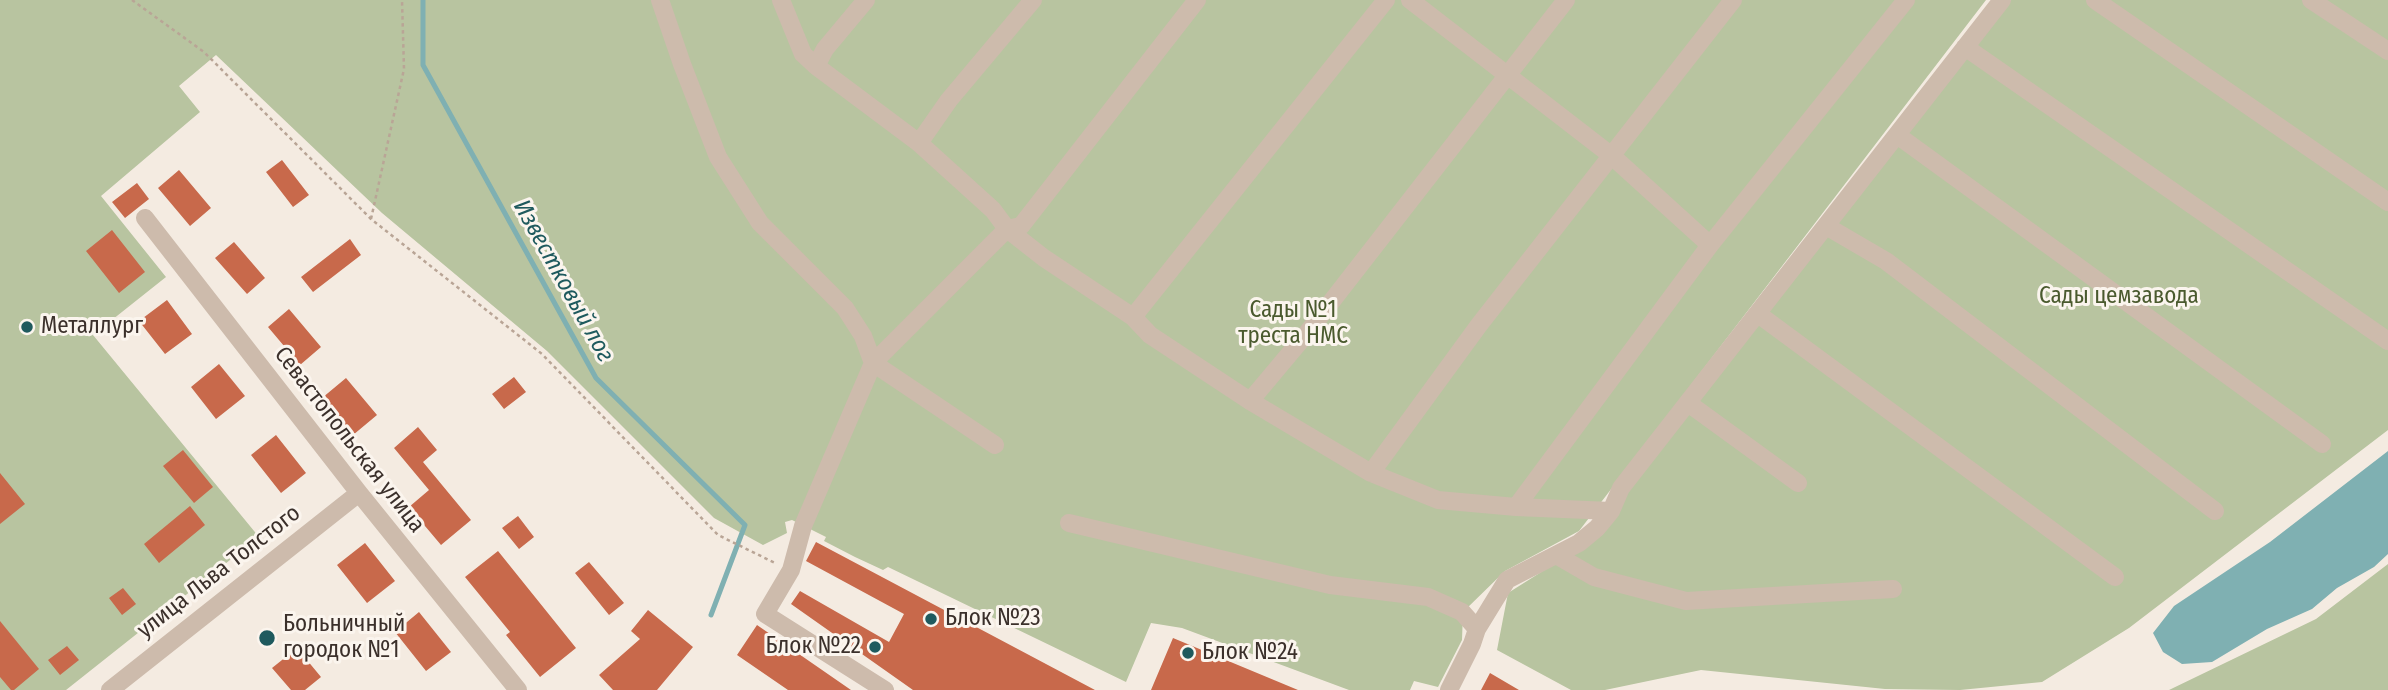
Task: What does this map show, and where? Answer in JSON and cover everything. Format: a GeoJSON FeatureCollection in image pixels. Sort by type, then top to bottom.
{"type":"FeatureCollection","features":[{"type":"Feature","properties":{"kind":"street"},"geometry":{"type":"LineString","coordinates":[[660,0],[719,157],[760,223],[845,308],[863,337],[873,363],[995,445]]}},
{"type":"Feature","properties":{"kind":"street"},"geometry":{"type":"LineString","coordinates":[[780,0],[803,54],[919,143],[993,210],[1007,229],[1044,258],[1133,317],[1150,335],[1250,401],[1371,473],[1438,500],[1611,511]]}},
{"type":"Feature","properties":{"kind":"street"},"geometry":{"type":"LineString","coordinates":[[816,66],[825,49],[866,0]]}},
{"type":"Feature","properties":{"kind":"street"},"geometry":{"type":"LineString","coordinates":[[919,143],[948,100],[1033,0]]}},
{"type":"Feature","properties":{"kind":"street"},"geometry":{"type":"LineString","coordinates":[[885,690],[765,614],[791,570],[803,526],[873,363],[1007,229],[1021,226],[1197,0]]}},
{"type":"Feature","properties":{"kind":"street"},"geometry":{"type":"LineString","coordinates":[[1133,317],[1386,0]]}},
{"type":"Feature","properties":{"kind":"street"},"geometry":{"type":"LineString","coordinates":[[1410,0],[1612,156],[1710,245]]}},
{"type":"Feature","properties":{"kind":"street"},"geometry":{"type":"LineString","coordinates":[[1250,401],[1307,333],[1566,0]]}},
{"type":"Feature","properties":{"kind":"street"},"geometry":{"type":"LineString","coordinates":[[1371,473],[1479,326],[1733,0]]}},
{"type":"Feature","properties":{"kind":"street"},"geometry":{"type":"LineString","coordinates":[[1516,507],[1710,245],[1906,0]]}},
{"type":"Feature","properties":{"kind":"street"},"geometry":{"type":"LineString","coordinates":[[1449,690],[1478,629],[1507,580],[1588,535],[1611,511],[1621,488],[2002,0]]}},
{"type":"Feature","properties":{"kind":"street"},"geometry":{"type":"LineString","coordinates":[[2095,0],[2388,202]]}},
{"type":"Feature","properties":{"kind":"street"},"geometry":{"type":"LineString","coordinates":[[2311,0],[2388,51]]}},
{"type":"Feature","properties":{"kind":"street"},"geometry":{"type":"LineString","coordinates":[[1965,47],[2388,341]]}},
{"type":"Feature","properties":{"kind":"street"},"geometry":{"type":"LineString","coordinates":[[1897,135],[2322,444]]}},
{"type":"Feature","properties":{"kind":"street","name":"Севастопольская улица"},"geometry":{"type":"LineString","coordinates":[[145,218],[359,493],[518,690]]}},
{"type":"Feature","properties":{"kind":"street"},"geometry":{"type":"LineString","coordinates":[[1826,226],[1886,261],[2215,511]]}},
{"type":"Feature","properties":{"kind":"street"},"geometry":{"type":"LineString","coordinates":[[1758,314],[2115,577]]}},
{"type":"Feature","properties":{"kind":"street"},"geometry":{"type":"LineString","coordinates":[[1688,403],[1798,483]]}},
{"type":"Feature","properties":{"kind":"street","name":"улица Льва Толстого"},"geometry":{"type":"LineString","coordinates":[[110,690],[359,493]]}},
{"type":"Feature","properties":{"kind":"street"},"geometry":{"type":"LineString","coordinates":[[1069,523],[1330,585],[1428,597],[1462,612],[1478,629]]}},
{"type":"Feature","properties":{"kind":"street"},"geometry":{"type":"LineString","coordinates":[[1556,555],[1594,577],[1686,601],[1893,589]]}},
{"type":"Feature","properties":{"kind":"path"},"geometry":{"type":"LineString","coordinates":[[132,0],[204,52],[371,219],[542,354],[718,536],[759,555]]}},
{"type":"Feature","properties":{"kind":"path"},"geometry":{"type":"LineString","coordinates":[[371,219],[404,69],[402,0]]}},
{"type":"Feature","properties":{"kind":"green space","name":"Сады №1 треста НМС"},"geometry":{"type":"Polygon","coordinates":[[[0,0],[1986,0],[1579,531],[1505,571],[1463,612],[1462,640],[1438,687],[1414,681],[1410,690],[1349,690],[1182,628],[1151,623],[1126,682],[888,567],[883,570],[855,557],[824,541],[826,537],[792,520],[785,522],[787,533],[763,545],[714,518],[547,351],[382,213],[216,55],[179,86],[200,112],[101,196],[166,277],[93,335],[259,537],[66,690],[0,690],[0,0]]]}},
{"type":"Feature","properties":{"kind":"green space","name":"Сады цемзавода"},"geometry":{"type":"Polygon","coordinates":[[[2011,0],[2388,0],[2388,430],[2129,628],[2042,682],[1960,690],[1885,689],[1701,670],[1605,690],[1571,690],[1497,650],[1508,593],[1584,545],[2011,0]]]}},
{"type":"Feature","properties":{"kind":"green space"},"geometry":{"type":"Polygon","coordinates":[[[2388,564],[2388,690],[2169,690],[2316,619],[2388,564]]]}},
{"type":"Feature","properties":{"kind":"water"},"geometry":{"type":"Polygon","coordinates":[[[2388,451],[2388,554],[2374,567],[2337,588],[2312,609],[2267,629],[2212,662],[2182,664],[2163,652],[2153,633],[2174,606],[2270,542],[2388,451]]]}},
{"type":"Feature","properties":{"kind":"building"},"geometry":{"type":"Polygon","coordinates":[[[282,160],[309,195],[293,207],[266,172],[282,160]]]}},
{"type":"Feature","properties":{"kind":"building"},"geometry":{"type":"Polygon","coordinates":[[[179,170],[211,208],[190,226],[158,188],[179,170]]]}},
{"type":"Feature","properties":{"kind":"building"},"geometry":{"type":"Polygon","coordinates":[[[137,183],[149,199],[125,218],[112,202],[137,183]]]}},
{"type":"Feature","properties":{"kind":"building"},"geometry":{"type":"Polygon","coordinates":[[[112,230],[145,272],[119,293],[86,251],[112,230]]]}},
{"type":"Feature","properties":{"kind":"building"},"geometry":{"type":"Polygon","coordinates":[[[350,239],[361,255],[313,292],[301,277],[350,239]]]}},
{"type":"Feature","properties":{"kind":"building"},"geometry":{"type":"Polygon","coordinates":[[[234,242],[265,278],[247,294],[215,258],[234,242]]]}},
{"type":"Feature","properties":{"kind":"building"},"geometry":{"type":"Polygon","coordinates":[[[167,300],[192,334],[165,354],[139,321],[167,300]]]}},
{"type":"Feature","properties":{"kind":"building"},"geometry":{"type":"Polygon","coordinates":[[[289,309],[321,347],[300,365],[268,327],[289,309]]]}},
{"type":"Feature","properties":{"kind":"building"},"geometry":{"type":"Polygon","coordinates":[[[219,364],[245,396],[216,419],[191,387],[219,364]]]}},
{"type":"Feature","properties":{"kind":"building"},"geometry":{"type":"Polygon","coordinates":[[[514,377],[526,392],[504,409],[492,394],[514,377]]]}},
{"type":"Feature","properties":{"kind":"building"},"geometry":{"type":"Polygon","coordinates":[[[346,378],[377,415],[353,435],[322,398],[346,378]]]}},
{"type":"Feature","properties":{"kind":"building"},"geometry":{"type":"Polygon","coordinates":[[[418,427],[437,450],[423,462],[471,520],[441,545],[409,507],[429,490],[394,448],[418,427]]]}},
{"type":"Feature","properties":{"kind":"building"},"geometry":{"type":"Polygon","coordinates":[[[276,435],[306,473],[281,493],[251,455],[276,435]]]}},
{"type":"Feature","properties":{"kind":"building"},"geometry":{"type":"Polygon","coordinates":[[[183,450],[213,487],[194,503],[163,466],[183,450]]]}},
{"type":"Feature","properties":{"kind":"building"},"geometry":{"type":"Polygon","coordinates":[[[0,473],[25,504],[0,524],[0,473]]]}},
{"type":"Feature","properties":{"kind":"building"},"geometry":{"type":"Polygon","coordinates":[[[190,506],[205,525],[159,563],[144,544],[190,506]]]}},
{"type":"Feature","properties":{"kind":"building"},"geometry":{"type":"Polygon","coordinates":[[[518,516],[534,537],[519,549],[502,528],[518,516]]]}},
{"type":"Feature","properties":{"kind":"building"},"geometry":{"type":"Polygon","coordinates":[[[816,542],[1095,690],[913,690],[791,604],[800,591],[889,642],[904,614],[806,561],[816,542]]]}},
{"type":"Feature","properties":{"kind":"building"},"geometry":{"type":"Polygon","coordinates":[[[365,543],[395,581],[367,603],[337,565],[365,543]]]}},
{"type":"Feature","properties":{"kind":"building"},"geometry":{"type":"Polygon","coordinates":[[[498,551],[576,648],[540,677],[506,635],[510,632],[465,577],[498,551]]]}},
{"type":"Feature","properties":{"kind":"building"},"geometry":{"type":"Polygon","coordinates":[[[589,562],[624,603],[609,615],[575,573],[589,562]]]}},
{"type":"Feature","properties":{"kind":"building"},"geometry":{"type":"Polygon","coordinates":[[[123,588],[136,604],[122,615],[109,598],[123,588]]]}},
{"type":"Feature","properties":{"kind":"building"},"geometry":{"type":"Polygon","coordinates":[[[648,610],[693,647],[657,690],[613,690],[599,675],[640,639],[631,631],[648,610]]]}},
{"type":"Feature","properties":{"kind":"building"},"geometry":{"type":"Polygon","coordinates":[[[419,612],[451,652],[426,671],[395,632],[419,612]]]}},
{"type":"Feature","properties":{"kind":"building"},"geometry":{"type":"Polygon","coordinates":[[[0,621],[39,669],[14,690],[0,677],[0,621]]]}},
{"type":"Feature","properties":{"kind":"building"},"geometry":{"type":"Polygon","coordinates":[[[757,625],[851,690],[788,690],[737,655],[757,625]]]}},
{"type":"Feature","properties":{"kind":"building","name":"Блок №24"},"geometry":{"type":"Polygon","coordinates":[[[1173,638],[1298,690],[1151,690],[1173,638]]]}},
{"type":"Feature","properties":{"kind":"building"},"geometry":{"type":"Polygon","coordinates":[[[67,646],[79,660],[60,675],[48,660],[67,646]]]}},
{"type":"Feature","properties":{"kind":"building"},"geometry":{"type":"Polygon","coordinates":[[[297,648],[321,677],[305,690],[291,690],[272,668],[297,648]]]}},
{"type":"Feature","properties":{"kind":"building"},"geometry":{"type":"Polygon","coordinates":[[[1490,673],[1519,690],[1481,690],[1490,673]]]}},
{"type":"Feature","properties":{"kind":"waterway","name":"Известковый лог"},"geometry":{"type":"LineString","coordinates":[[423,0],[423,65],[596,378],[745,525],[711,615]]}},
{"type":"Feature","properties":{"kind":"place","name":"Металлург"},"geometry":{"type":"Point","coordinates":[27,327]}},
{"type":"Feature","properties":{"kind":"place","name":"Блок №23"},"geometry":{"type":"Point","coordinates":[931,619]}},
{"type":"Feature","properties":{"kind":"place","name":"Больничный городок №1"},"geometry":{"type":"Point","coordinates":[267,638]}},
{"type":"Feature","properties":{"kind":"place","name":"Блок №22"},"geometry":{"type":"Point","coordinates":[875,647]}},
{"type":"Feature","properties":{"kind":"place","name":"Блок №24"},"geometry":{"type":"Point","coordinates":[1188,653]}}]}
